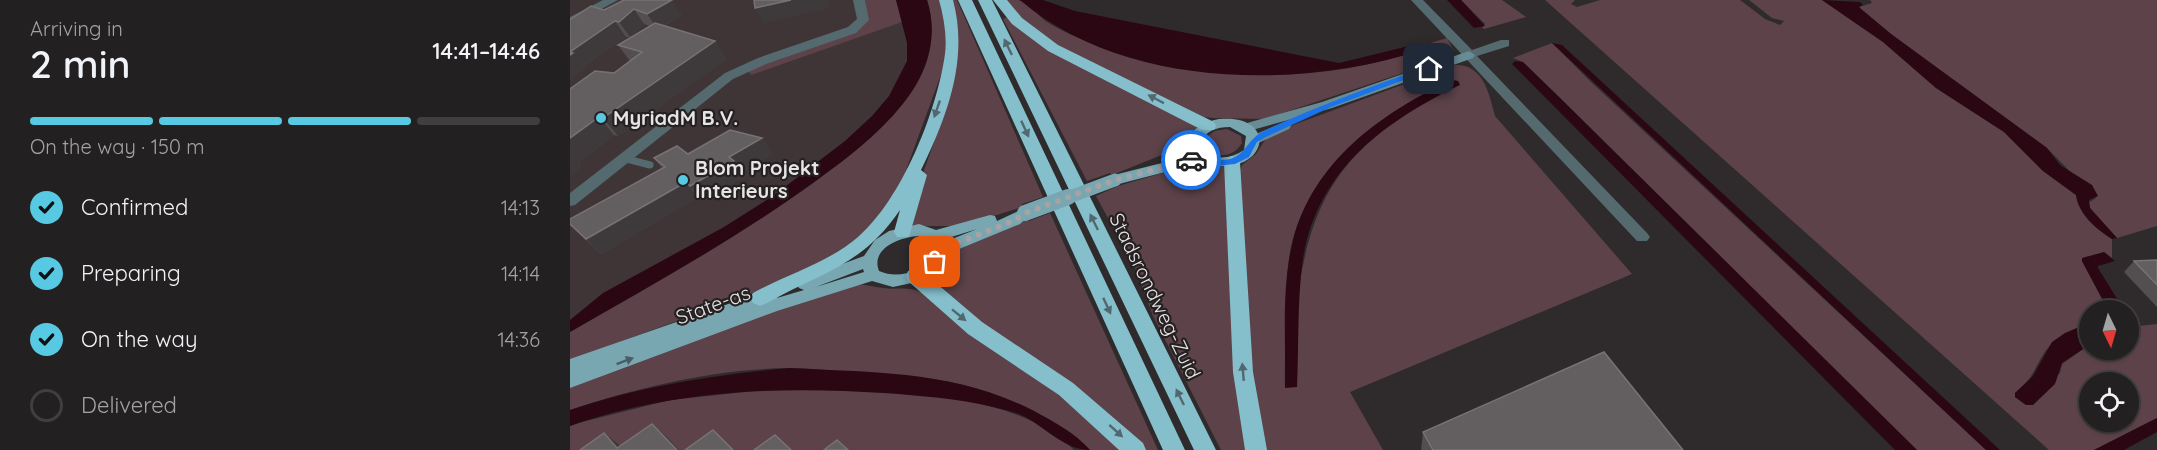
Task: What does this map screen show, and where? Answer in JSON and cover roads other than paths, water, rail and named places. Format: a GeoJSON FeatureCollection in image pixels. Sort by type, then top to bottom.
{"type":"FeatureCollection","features":[{"type":"Feature","properties":{"kind":"highway"},"geometry":{"type":"LineString","coordinates":[[903,232],[921,155],[941,97],[952,54],[952,29],[946,0]]}},
{"type":"Feature","properties":{"kind":"highway"},"geometry":{"type":"LineString","coordinates":[[965,0],[1174,450]]}},
{"type":"Feature","properties":{"kind":"highway","name":"Stadsrondweg-Zuid"},"geometry":{"type":"LineString","coordinates":[[985,0],[1205,450]]}},
{"type":"Feature","properties":{"kind":"highway"},"geometry":{"type":"LineString","coordinates":[[1000,0],[1017,21],[1053,48],[1208,126]]}},
{"type":"Feature","properties":{"kind":"highway"},"geometry":{"type":"LineString","coordinates":[[760,298],[833,263],[865,241],[886,220],[921,155]]}},
{"type":"Feature","properties":{"kind":"highway"},"geometry":{"type":"LineString","coordinates":[[1232,162],[1243,372],[1257,450]]}},
{"type":"Feature","properties":{"kind":"highway"},"geometry":{"type":"LineString","coordinates":[[915,276],[975,328],[1066,389],[1135,450]]}},
{"type":"Feature","properties":{"kind":"main road"},"geometry":{"type":"LineString","coordinates":[[939,243],[935,262],[915,276],[887,281],[871,267],[881,243],[903,232],[919,230],[939,243],[1015,220],[1025,213],[1196,152],[1215,163],[1232,162],[1245,155],[1254,140],[1245,128],[1231,123],[1208,126],[1197,134],[1196,152]]}},
{"type":"Feature","properties":{"kind":"main road","name":"State-as"},"geometry":{"type":"LineString","coordinates":[[570,366],[760,298],[871,267]]}},
{"type":"Feature","properties":{"kind":"main road","name":"State-as"},"geometry":{"type":"LineString","coordinates":[[570,381],[871,267]]}},
{"type":"Feature","properties":{"kind":"street"},"geometry":{"type":"LineString","coordinates":[[570,22],[612,0]]}},
{"type":"Feature","properties":{"kind":"street"},"geometry":{"type":"LineString","coordinates":[[570,201],[729,76],[762,61],[852,30],[863,20],[859,0]]}},
{"type":"Feature","properties":{"kind":"street"},"geometry":{"type":"LineString","coordinates":[[1417,0],[1642,237]]}},
{"type":"Feature","properties":{"kind":"street"},"geometry":{"type":"LineString","coordinates":[[1245,128],[1328,105],[1505,43]]}},
{"type":"Feature","properties":{"kind":"street"},"geometry":{"type":"LineString","coordinates":[[1254,140],[1328,105]]}},
{"type":"Feature","properties":{"kind":"lane"},"geometry":{"type":"LineString","coordinates":[[623,158],[650,165]]}},
{"type":"Feature","properties":{"kind":"place","name":"MyriadM B.V."},"geometry":{"type":"Point","coordinates":[601,118]}},
{"type":"Feature","properties":{"kind":"place","name":"Blom Projekt Interieurs"},"geometry":{"type":"Point","coordinates":[683,180]}}]}
